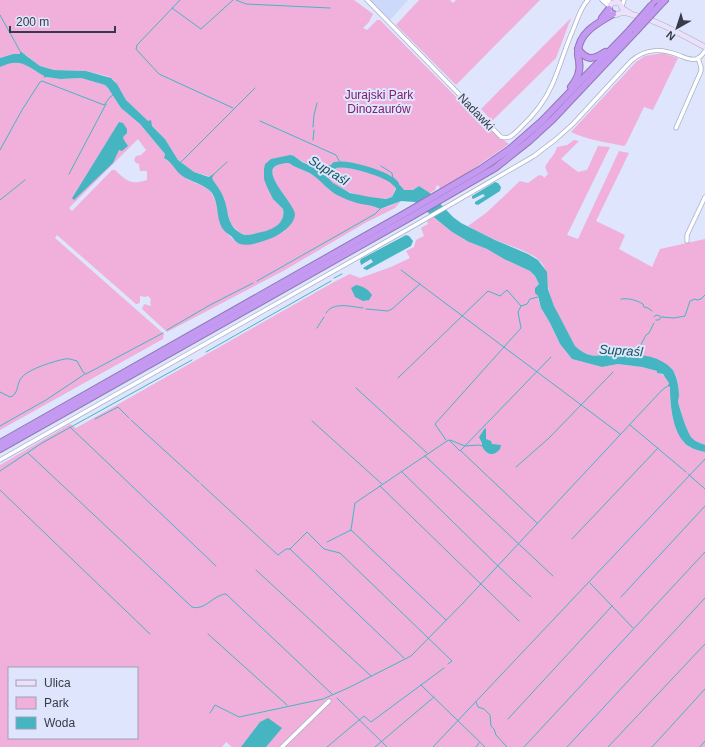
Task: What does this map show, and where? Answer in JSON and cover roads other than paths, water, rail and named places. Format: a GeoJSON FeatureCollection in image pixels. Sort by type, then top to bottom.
{"type":"FeatureCollection","features":[{"type":"Feature","properties":{"kind":"highway"},"geometry":{"type":"LineString","coordinates":[[448,192],[510,149],[542,121],[615,46],[633,30],[652,6],[665,0]]}},
{"type":"Feature","properties":{"kind":"highway"},"geometry":{"type":"LineString","coordinates":[[0,450],[448,192],[495,168],[529,141],[561,111],[659,3]]}},
{"type":"Feature","properties":{"kind":"highway"},"geometry":{"type":"LineString","coordinates":[[563,100],[575,83],[580,72],[578,49],[579,41],[613,6]]}},
{"type":"Feature","properties":{"kind":"highway"},"geometry":{"type":"LineString","coordinates":[[578,49],[583,54],[592,58],[598,57],[615,46]]}},
{"type":"Feature","properties":{"kind":"highway"},"geometry":{"type":"LineString","coordinates":[[0,443],[407,216]]}},
{"type":"Feature","properties":{"kind":"street","name":"Nadawki"},"geometry":{"type":"LineString","coordinates":[[367,0],[501,137],[505,138],[513,135],[520,129],[537,110],[546,97],[554,82],[582,9],[588,0]]}},
{"type":"Feature","properties":{"kind":"street"},"geometry":{"type":"LineString","coordinates":[[602,0],[633,15],[659,23],[705,47]]}},
{"type":"Feature","properties":{"kind":"street"},"geometry":{"type":"LineString","coordinates":[[606,0],[613,6],[617,15],[622,9],[624,0]]}},
{"type":"Feature","properties":{"kind":"street"},"geometry":{"type":"LineString","coordinates":[[0,460],[534,156],[555,140],[581,116],[636,57],[646,52],[658,50],[670,52],[691,59],[698,58],[705,51]]}},
{"type":"Feature","properties":{"kind":"street"},"geometry":{"type":"LineString","coordinates":[[676,128],[701,71],[698,58]]}},
{"type":"Feature","properties":{"kind":"street"},"geometry":{"type":"LineString","coordinates":[[687,241],[687,235],[705,197]]}},
{"type":"Feature","properties":{"kind":"street"},"geometry":{"type":"LineString","coordinates":[[282,747],[329,701]]}},
{"type":"Feature","properties":{"kind":"water"},"geometry":{"type":"Polygon","coordinates":[[[20,51],[40,66],[54,70],[86,71],[111,78],[117,84],[126,100],[148,121],[151,120],[152,126],[165,139],[178,160],[194,172],[209,177],[215,173],[212,178],[221,191],[230,221],[234,228],[244,235],[250,235],[272,229],[280,223],[282,219],[283,209],[273,199],[264,179],[265,164],[271,159],[290,155],[294,156],[302,162],[320,170],[333,183],[350,193],[370,197],[386,199],[392,197],[396,189],[392,180],[393,179],[404,190],[413,190],[419,186],[430,193],[453,217],[461,223],[538,260],[547,272],[548,289],[554,306],[575,346],[581,351],[595,356],[624,354],[646,356],[667,364],[675,375],[679,393],[678,401],[686,427],[693,439],[705,445],[705,452],[687,445],[679,436],[672,415],[670,387],[668,386],[669,383],[663,374],[642,367],[618,364],[602,367],[572,359],[560,344],[541,308],[538,296],[535,293],[535,288],[539,284],[535,276],[530,271],[487,249],[469,242],[452,232],[415,202],[401,201],[380,209],[357,203],[337,195],[317,178],[290,163],[282,164],[274,167],[272,173],[274,179],[294,210],[294,219],[283,232],[275,237],[252,244],[240,244],[222,228],[216,202],[212,193],[205,187],[181,175],[169,161],[164,158],[165,154],[140,124],[121,108],[105,85],[81,78],[44,78],[44,76],[33,69],[18,63],[7,64],[0,67],[0,58],[13,54],[20,54],[20,51]]]}},
{"type":"Feature","properties":{"kind":"water"},"geometry":{"type":"Polygon","coordinates":[[[119,122],[123,123],[127,129],[127,133],[123,137],[128,146],[122,151],[119,150],[113,163],[74,200],[72,198],[119,122]]]}},
{"type":"Feature","properties":{"kind":"water"},"geometry":{"type":"Polygon","coordinates":[[[495,182],[501,187],[500,191],[478,205],[475,204],[475,202],[485,196],[483,194],[473,199],[472,196],[495,182]]]}},
{"type":"Feature","properties":{"kind":"water"},"geometry":{"type":"Polygon","coordinates":[[[406,235],[413,241],[411,246],[367,270],[363,268],[373,262],[371,259],[361,265],[361,259],[406,235]]]}},
{"type":"Feature","properties":{"kind":"water"},"geometry":{"type":"Polygon","coordinates":[[[356,285],[365,288],[372,295],[369,300],[363,301],[355,297],[351,288],[356,285]]]}},
{"type":"Feature","properties":{"kind":"water"},"geometry":{"type":"Polygon","coordinates":[[[485,428],[486,439],[491,441],[492,444],[501,445],[498,452],[490,454],[482,446],[479,437],[485,428]]]}},
{"type":"Feature","properties":{"kind":"water"},"geometry":{"type":"Polygon","coordinates":[[[268,718],[282,728],[266,747],[241,747],[260,722],[268,718]]]}},
{"type":"Feature","properties":{"kind":"waterway"},"geometry":{"type":"LineString","coordinates":[[180,0],[137,45],[136,49],[159,74],[233,108]]}},
{"type":"Feature","properties":{"kind":"waterway"},"geometry":{"type":"LineString","coordinates":[[172,8],[201,29],[233,0]]}},
{"type":"Feature","properties":{"kind":"waterway"},"geometry":{"type":"LineString","coordinates":[[236,0],[246,4],[330,8]]}},
{"type":"Feature","properties":{"kind":"waterway"},"geometry":{"type":"LineString","coordinates":[[0,15],[20,51]]}},
{"type":"Feature","properties":{"kind":"waterway"},"geometry":{"type":"LineString","coordinates":[[0,150],[22,110],[42,81],[104,105],[113,95]]}},
{"type":"Feature","properties":{"kind":"waterway"},"geometry":{"type":"LineString","coordinates":[[181,162],[255,88]]}},
{"type":"Feature","properties":{"kind":"waterway"},"geometry":{"type":"LineString","coordinates":[[313,127],[317,103]]}},
{"type":"Feature","properties":{"kind":"waterway"},"geometry":{"type":"LineString","coordinates":[[69,174],[106,104]]}},
{"type":"Feature","properties":{"kind":"waterway","name":"Supraśl"},"geometry":{"type":"LineString","coordinates":[[260,121],[336,155],[341,164]]}},
{"type":"Feature","properties":{"kind":"waterway"},"geometry":{"type":"LineString","coordinates":[[313,140],[314,130]]}},
{"type":"Feature","properties":{"kind":"waterway"},"geometry":{"type":"LineString","coordinates":[[214,174],[227,162]]}},
{"type":"Feature","properties":{"kind":"waterway","name":"Supraśl"},"geometry":{"type":"LineString","coordinates":[[315,172],[324,168],[332,168],[335,165],[349,165],[385,176],[396,184]]}},
{"type":"Feature","properties":{"kind":"waterway"},"geometry":{"type":"LineString","coordinates":[[381,166],[392,173],[393,179]]}},
{"type":"Feature","properties":{"kind":"waterway"},"geometry":{"type":"LineString","coordinates":[[0,200],[25,180]]}},
{"type":"Feature","properties":{"kind":"waterway"},"geometry":{"type":"LineString","coordinates":[[257,281],[375,214],[380,209]]}},
{"type":"Feature","properties":{"kind":"waterway"},"geometry":{"type":"LineString","coordinates":[[401,270],[620,434]]}},
{"type":"Feature","properties":{"kind":"waterway"},"geometry":{"type":"LineString","coordinates":[[334,278],[342,274]]}},
{"type":"Feature","properties":{"kind":"waterway"},"geometry":{"type":"LineString","coordinates":[[206,352],[331,281]]}},
{"type":"Feature","properties":{"kind":"waterway"},"geometry":{"type":"LineString","coordinates":[[167,330],[210,305],[253,283]]}},
{"type":"Feature","properties":{"kind":"waterway"},"geometry":{"type":"LineString","coordinates":[[366,309],[388,311],[420,284]]}},
{"type":"Feature","properties":{"kind":"waterway"},"geometry":{"type":"LineString","coordinates":[[398,378],[488,291],[500,296],[507,290],[521,306],[527,304],[530,299],[538,297]]}},
{"type":"Feature","properties":{"kind":"waterway"},"geometry":{"type":"LineString","coordinates":[[656,320],[659,320],[661,317],[674,318],[685,316],[690,301],[701,299],[705,295]]}},
{"type":"Feature","properties":{"kind":"waterway"},"geometry":{"type":"LineString","coordinates":[[621,299],[638,301],[643,304],[644,307],[652,311]]}},
{"type":"Feature","properties":{"kind":"waterway"},"geometry":{"type":"LineString","coordinates":[[326,313],[329,309],[338,306],[363,308]]}},
{"type":"Feature","properties":{"kind":"waterway"},"geometry":{"type":"LineString","coordinates":[[446,440],[435,424],[521,328],[518,312],[521,306]]}},
{"type":"Feature","properties":{"kind":"waterway"},"geometry":{"type":"LineString","coordinates":[[654,317],[656,315],[660,316]]}},
{"type":"Feature","properties":{"kind":"waterway"},"geometry":{"type":"LineString","coordinates":[[317,328],[324,317]]}},
{"type":"Feature","properties":{"kind":"waterway","name":"Supraśl"},"geometry":{"type":"LineString","coordinates":[[636,354],[654,323]]}},
{"type":"Feature","properties":{"kind":"waterway"},"geometry":{"type":"LineString","coordinates":[[0,392],[10,397],[13,396],[20,380],[25,374],[42,366],[65,359],[77,361],[83,372],[86,374],[163,333]]}},
{"type":"Feature","properties":{"kind":"waterway"},"geometry":{"type":"LineString","coordinates":[[351,530],[355,503],[449,440],[460,451],[551,357]]}},
{"type":"Feature","properties":{"kind":"waterway"},"geometry":{"type":"LineString","coordinates":[[0,471],[42,443],[192,360]]}},
{"type":"Feature","properties":{"kind":"waterway"},"geometry":{"type":"LineString","coordinates":[[516,467],[549,438],[613,372]]}},
{"type":"Feature","properties":{"kind":"waterway"},"geometry":{"type":"LineString","coordinates":[[0,426],[46,400],[85,374]]}},
{"type":"Feature","properties":{"kind":"waterway"},"geometry":{"type":"LineString","coordinates":[[210,713],[215,705],[239,717],[323,699],[411,656],[464,602],[662,390],[669,385]]}},
{"type":"Feature","properties":{"kind":"waterway"},"geometry":{"type":"LineString","coordinates":[[356,388],[427,453]]}},
{"type":"Feature","properties":{"kind":"waterway"},"geometry":{"type":"LineString","coordinates":[[95,419],[118,407],[129,418]]}},
{"type":"Feature","properties":{"kind":"waterway"},"geometry":{"type":"LineString","coordinates":[[131,420],[199,482]]}},
{"type":"Feature","properties":{"kind":"waterway"},"geometry":{"type":"LineString","coordinates":[[312,421],[382,484]]}},
{"type":"Feature","properties":{"kind":"waterway"},"geometry":{"type":"LineString","coordinates":[[630,425],[686,472]]}},
{"type":"Feature","properties":{"kind":"waterway"},"geometry":{"type":"LineString","coordinates":[[70,427],[216,566]]}},
{"type":"Feature","properties":{"kind":"waterway"},"geometry":{"type":"LineString","coordinates":[[450,440],[465,446],[482,446]]}},
{"type":"Feature","properties":{"kind":"waterway"},"geometry":{"type":"LineString","coordinates":[[572,539],[658,448]]}},
{"type":"Feature","properties":{"kind":"waterway"},"geometry":{"type":"LineString","coordinates":[[461,451],[537,523]]}},
{"type":"Feature","properties":{"kind":"waterway"},"geometry":{"type":"LineString","coordinates":[[28,453],[192,607],[201,607],[217,597],[226,594],[332,694]]}},
{"type":"Feature","properties":{"kind":"waterway"},"geometry":{"type":"LineString","coordinates":[[425,456],[553,576]]}},
{"type":"Feature","properties":{"kind":"waterway"},"geometry":{"type":"LineString","coordinates":[[433,747],[705,459]]}},
{"type":"Feature","properties":{"kind":"waterway"},"geometry":{"type":"LineString","coordinates":[[401,471],[531,597]]}},
{"type":"Feature","properties":{"kind":"waterway"},"geometry":{"type":"LineString","coordinates":[[688,474],[705,489]]}},
{"type":"Feature","properties":{"kind":"waterway"},"geometry":{"type":"LineString","coordinates":[[201,484],[278,555],[286,549],[290,549],[404,658]]}},
{"type":"Feature","properties":{"kind":"waterway"},"geometry":{"type":"LineString","coordinates":[[380,486],[519,621]]}},
{"type":"Feature","properties":{"kind":"waterway"},"geometry":{"type":"LineString","coordinates":[[0,490],[150,634]]}},
{"type":"Feature","properties":{"kind":"waterway"},"geometry":{"type":"LineString","coordinates":[[621,597],[705,506]]}},
{"type":"Feature","properties":{"kind":"waterway"},"geometry":{"type":"LineString","coordinates":[[327,542],[351,530],[446,620]]}},
{"type":"Feature","properties":{"kind":"waterway"},"geometry":{"type":"LineString","coordinates":[[290,549],[307,532],[324,549],[340,553],[452,661],[448,664]]}},
{"type":"Feature","properties":{"kind":"waterway"},"geometry":{"type":"LineString","coordinates":[[524,747],[705,552]]}},
{"type":"Feature","properties":{"kind":"waterway"},"geometry":{"type":"LineString","coordinates":[[256,570],[371,676]]}},
{"type":"Feature","properties":{"kind":"waterway"},"geometry":{"type":"LineString","coordinates":[[590,583],[633,628]]}},
{"type":"Feature","properties":{"kind":"waterway"},"geometry":{"type":"LineString","coordinates":[[567,747],[705,598]]}},
{"type":"Feature","properties":{"kind":"waterway"},"geometry":{"type":"LineString","coordinates":[[508,719],[612,606]]}},
{"type":"Feature","properties":{"kind":"waterway"},"geometry":{"type":"LineString","coordinates":[[208,634],[287,705]]}},
{"type":"Feature","properties":{"kind":"waterway"},"geometry":{"type":"LineString","coordinates":[[608,747],[705,644]]}},
{"type":"Feature","properties":{"kind":"waterway"},"geometry":{"type":"LineString","coordinates":[[327,747],[364,716],[371,722],[444,668]]}},
{"type":"Feature","properties":{"kind":"waterway"},"geometry":{"type":"LineString","coordinates":[[421,685],[485,747]]}},
{"type":"Feature","properties":{"kind":"waterway"},"geometry":{"type":"LineString","coordinates":[[652,747],[705,689]]}},
{"type":"Feature","properties":{"kind":"waterway"},"geometry":{"type":"LineString","coordinates":[[375,747],[434,697]]}},
{"type":"Feature","properties":{"kind":"waterway"},"geometry":{"type":"LineString","coordinates":[[337,698],[387,747]]}},
{"type":"Feature","properties":{"kind":"waterway"},"geometry":{"type":"LineString","coordinates":[[476,702],[478,707],[484,709],[490,715],[491,726],[496,735],[507,747]]}},
{"type":"Feature","properties":{"kind":"waterway"},"geometry":{"type":"LineString","coordinates":[[700,747],[705,741]]}},
{"type":"Feature","properties":{"kind":"waterway"},"geometry":{"type":"LineString","coordinates":[[476,747],[479,743]]}},
{"type":"Feature","properties":{"kind":"park label","name":"Jurajski Park Dinozaurów"},"geometry":{"type":"Point","coordinates":[379,102]}}]}
